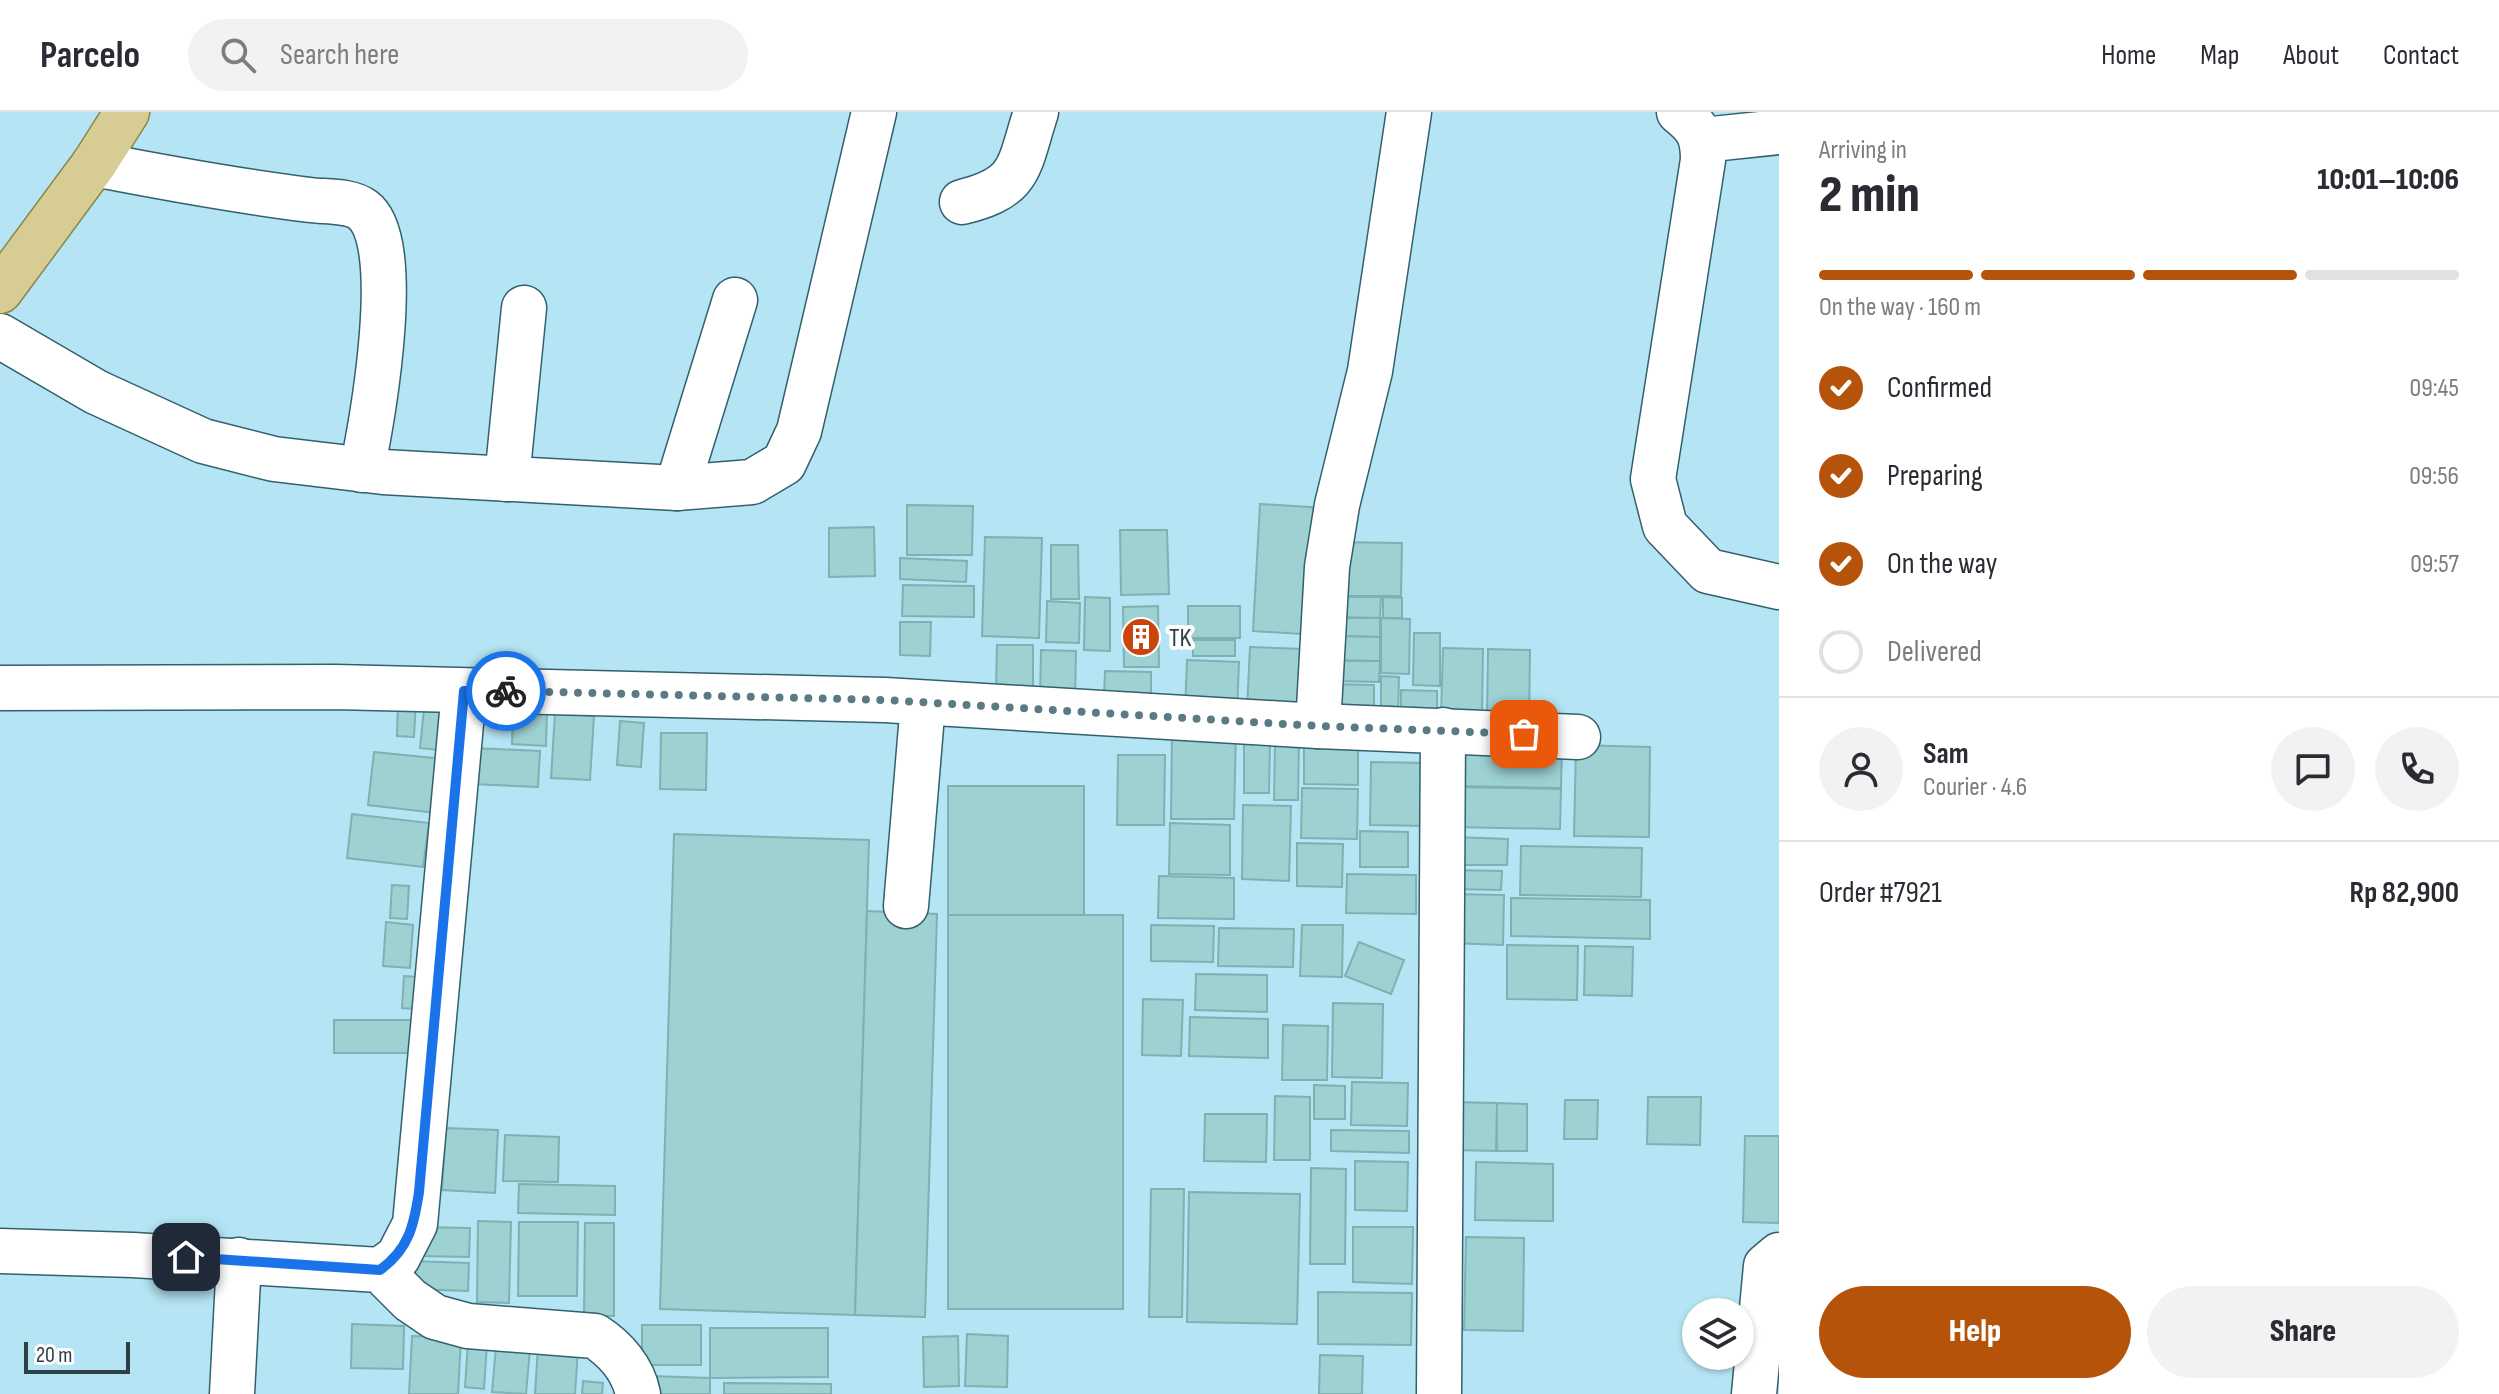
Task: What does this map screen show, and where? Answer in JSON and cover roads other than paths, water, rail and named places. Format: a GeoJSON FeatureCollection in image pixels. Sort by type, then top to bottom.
{"type":"FeatureCollection","features":[{"type":"Feature","properties":{"kind":"main road"},"geometry":{"type":"LineString","coordinates":[[0,291],[94,164],[127,112]]}},
{"type":"Feature","properties":{"kind":"street"},"geometry":{"type":"LineString","coordinates":[[0,336],[96,392],[203,441],[274,459],[362,470],[677,488],[752,482],[784,463],[799,431],[874,112]]}},
{"type":"Feature","properties":{"kind":"street"},"geometry":{"type":"LineString","coordinates":[[962,202],[1004,188],[1016,170],[1036,112]]}},
{"type":"Feature","properties":{"kind":"street"},"geometry":{"type":"LineString","coordinates":[[1318,726],[1327,567],[1337,505],[1370,371],[1409,112]]}},
{"type":"Feature","properties":{"kind":"street"},"geometry":{"type":"LineString","coordinates":[[1779,132],[1691,126],[1699,191],[1653,479],[1665,526],[1708,571],[1779,587]]}},
{"type":"Feature","properties":{"kind":"street"},"geometry":{"type":"LineString","coordinates":[[94,164],[229,190],[354,205],[375,222],[382,250],[384,291],[375,399],[362,470]]}},
{"type":"Feature","properties":{"kind":"street"},"geometry":{"type":"LineString","coordinates":[[677,488],[735,300]]}},
{"type":"Feature","properties":{"kind":"street"},"geometry":{"type":"LineString","coordinates":[[507,479],[524,308]]}},
{"type":"Feature","properties":{"kind":"street"},"geometry":{"type":"LineString","coordinates":[[0,688],[184,686],[923,703],[1318,726],[1578,737]]}},
{"type":"Feature","properties":{"kind":"street"},"geometry":{"type":"LineString","coordinates":[[0,1251],[239,1260],[380,1270],[398,1257],[408,1241],[416,1213],[464,691]]}},
{"type":"Feature","properties":{"kind":"street"},"geometry":{"type":"LineString","coordinates":[[906,906],[923,703]]}},
{"type":"Feature","properties":{"kind":"street"},"geometry":{"type":"LineString","coordinates":[[1439,1394],[1443,730]]}},
{"type":"Feature","properties":{"kind":"street"},"geometry":{"type":"LineString","coordinates":[[1754,1394],[1766,1266],[1779,1255]]}},
{"type":"Feature","properties":{"kind":"street"},"geometry":{"type":"LineString","coordinates":[[232,1394],[239,1260]]}},
{"type":"Feature","properties":{"kind":"street"},"geometry":{"type":"LineString","coordinates":[[380,1270],[410,1300],[435,1317],[468,1326],[595,1336],[612,1347],[635,1382],[638,1394]]}},
{"type":"Feature","properties":{"kind":"place","name":"TK"},"geometry":{"type":"Point","coordinates":[1141,637]}}]}
